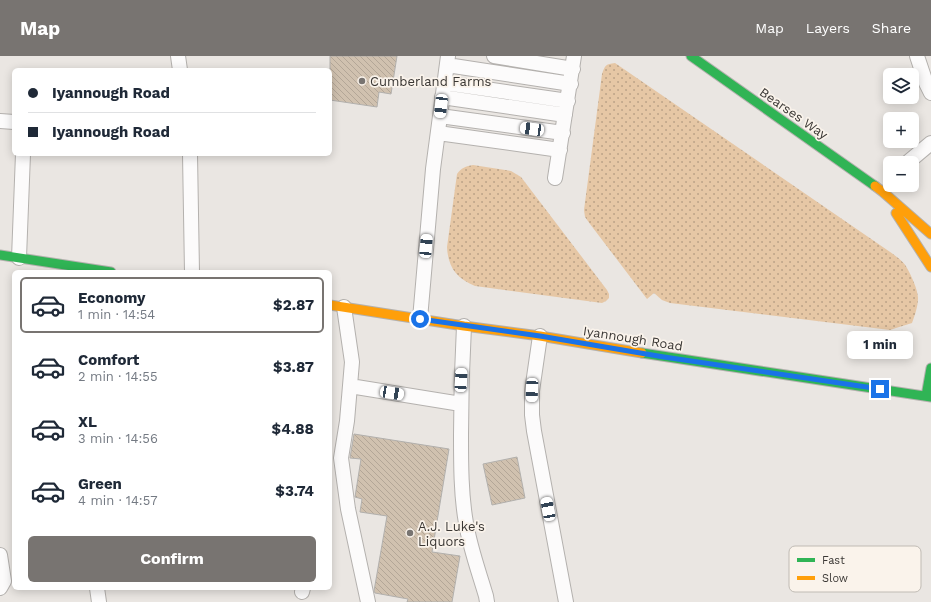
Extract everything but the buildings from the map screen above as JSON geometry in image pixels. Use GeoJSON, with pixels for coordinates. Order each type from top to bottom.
{"type":"FeatureCollection","features":[{"type":"Feature","properties":{"kind":"main road","name":"Bearses Way"},"geometry":{"type":"LineString","coordinates":[[696,57],[883,186]]}},
{"type":"Feature","properties":{"kind":"main road"},"geometry":{"type":"LineString","coordinates":[[888,192],[931,267]]}},
{"type":"Feature","properties":{"kind":"main road","name":"Bearses Way"},"geometry":{"type":"LineString","coordinates":[[890,192],[931,234]]}},
{"type":"Feature","properties":{"kind":"main road","name":"Bearses Way"},"geometry":{"type":"LineString","coordinates":[[892,192],[910,205]]}},
{"type":"Feature","properties":{"kind":"main road"},"geometry":{"type":"LineString","coordinates":[[0,255],[86,270]]}},
{"type":"Feature","properties":{"kind":"main road","name":"Iyannough Road"},"geometry":{"type":"LineString","coordinates":[[332,305],[464,326],[540,336],[664,357],[929,397]]}},
{"type":"Feature","properties":{"kind":"main road"},"geometry":{"type":"LineString","coordinates":[[929,397],[931,368]]}},
{"type":"Feature","properties":{"kind":"lane"},"geometry":{"type":"LineString","coordinates":[[178,56],[180,68]]}},
{"type":"Feature","properties":{"kind":"lane"},"geometry":{"type":"LineString","coordinates":[[494,56],[574,62],[555,178]]}},
{"type":"Feature","properties":{"kind":"lane"},"geometry":{"type":"LineString","coordinates":[[917,56],[931,93]]}},
{"type":"Feature","properties":{"kind":"lane"},"geometry":{"type":"LineString","coordinates":[[420,319],[433,169],[448,61],[570,84]]}},
{"type":"Feature","properties":{"kind":"lane"},"geometry":{"type":"LineString","coordinates":[[445,83],[568,101]]}},
{"type":"Feature","properties":{"kind":"lane"},"geometry":{"type":"LineString","coordinates":[[442,97],[565,115]]}},
{"type":"Feature","properties":{"kind":"lane"},"geometry":{"type":"LineString","coordinates":[[440,116],[563,133]]}},
{"type":"Feature","properties":{"kind":"lane"},"geometry":{"type":"LineString","coordinates":[[0,120],[12,122]]}},
{"type":"Feature","properties":{"kind":"lane"},"geometry":{"type":"LineString","coordinates":[[438,133],[560,150]]}},
{"type":"Feature","properties":{"kind":"lane"},"geometry":{"type":"LineString","coordinates":[[915,156],[931,143]]}},
{"type":"Feature","properties":{"kind":"lane"},"geometry":{"type":"LineString","coordinates":[[19,258],[23,156]]}},
{"type":"Feature","properties":{"kind":"lane"},"geometry":{"type":"LineString","coordinates":[[190,156],[192,270]]}},
{"type":"Feature","properties":{"kind":"lane"},"geometry":{"type":"LineString","coordinates":[[344,307],[352,362],[348,421],[340,458],[348,509],[368,602]]}},
{"type":"Feature","properties":{"kind":"lane"},"geometry":{"type":"LineString","coordinates":[[464,326],[461,404],[463,502],[472,550],[487,602]]}},
{"type":"Feature","properties":{"kind":"lane"},"geometry":{"type":"LineString","coordinates":[[540,336],[532,390],[532,415],[566,602]]}},
{"type":"Feature","properties":{"kind":"lane"},"geometry":{"type":"LineString","coordinates":[[350,386],[461,404]]}},
{"type":"Feature","properties":{"kind":"lane"},"geometry":{"type":"LineString","coordinates":[[0,555],[4,580],[0,588]]}},
{"type":"Feature","properties":{"kind":"lane"},"geometry":{"type":"LineString","coordinates":[[97,590],[99,602]]}},
{"type":"Feature","properties":{"kind":"shaded area"},"geometry":{"type":"Polygon","coordinates":[[[615,63],[901,260],[906,266],[916,287],[918,295],[917,307],[912,323],[890,330],[670,303],[662,300],[654,293],[647,299],[585,217],[584,210],[602,74],[606,66],[615,63]]]}},
{"type":"Feature","properties":{"kind":"shaded area"},"geometry":{"type":"Polygon","coordinates":[[[473,165],[511,171],[521,177],[607,290],[609,298],[606,301],[602,303],[475,286],[468,283],[454,271],[449,260],[447,247],[457,174],[460,170],[473,165]]]}},
{"type":"Feature","properties":{"kind":"traffic: fast"},"geometry":{"type":"LineString","coordinates":[[691,56],[875,186]]}},
{"type":"Feature","properties":{"kind":"traffic: fast"},"geometry":{"type":"LineString","coordinates":[[0,255],[98,270]]}},
{"type":"Feature","properties":{"kind":"traffic: fast"},"geometry":{"type":"LineString","coordinates":[[642,353],[931,397]]}},
{"type":"Feature","properties":{"kind":"traffic: fast"},"geometry":{"type":"LineString","coordinates":[[926,396],[931,368]]}},
{"type":"Feature","properties":{"kind":"traffic: slow"},"geometry":{"type":"LineString","coordinates":[[875,186],[931,234]]}},
{"type":"Feature","properties":{"kind":"traffic: slow"},"geometry":{"type":"LineString","coordinates":[[896,213],[931,267]]}},
{"type":"Feature","properties":{"kind":"traffic: slow"},"geometry":{"type":"LineString","coordinates":[[332,305],[540,336],[642,353]]}},
{"type":"Feature","properties":{"kind":"place","name":"Cumberland Farms"},"geometry":{"type":"Point","coordinates":[362,81]}},
{"type":"Feature","properties":{"kind":"place","name":"A.J. Luke's Liquors"},"geometry":{"type":"Point","coordinates":[410,533]}},
{"type":"Feature","properties":{"kind":"route"},"geometry":{"type":"LineString","coordinates":[[420,319],[540,336],[664,357],[880,389]]}}]}
